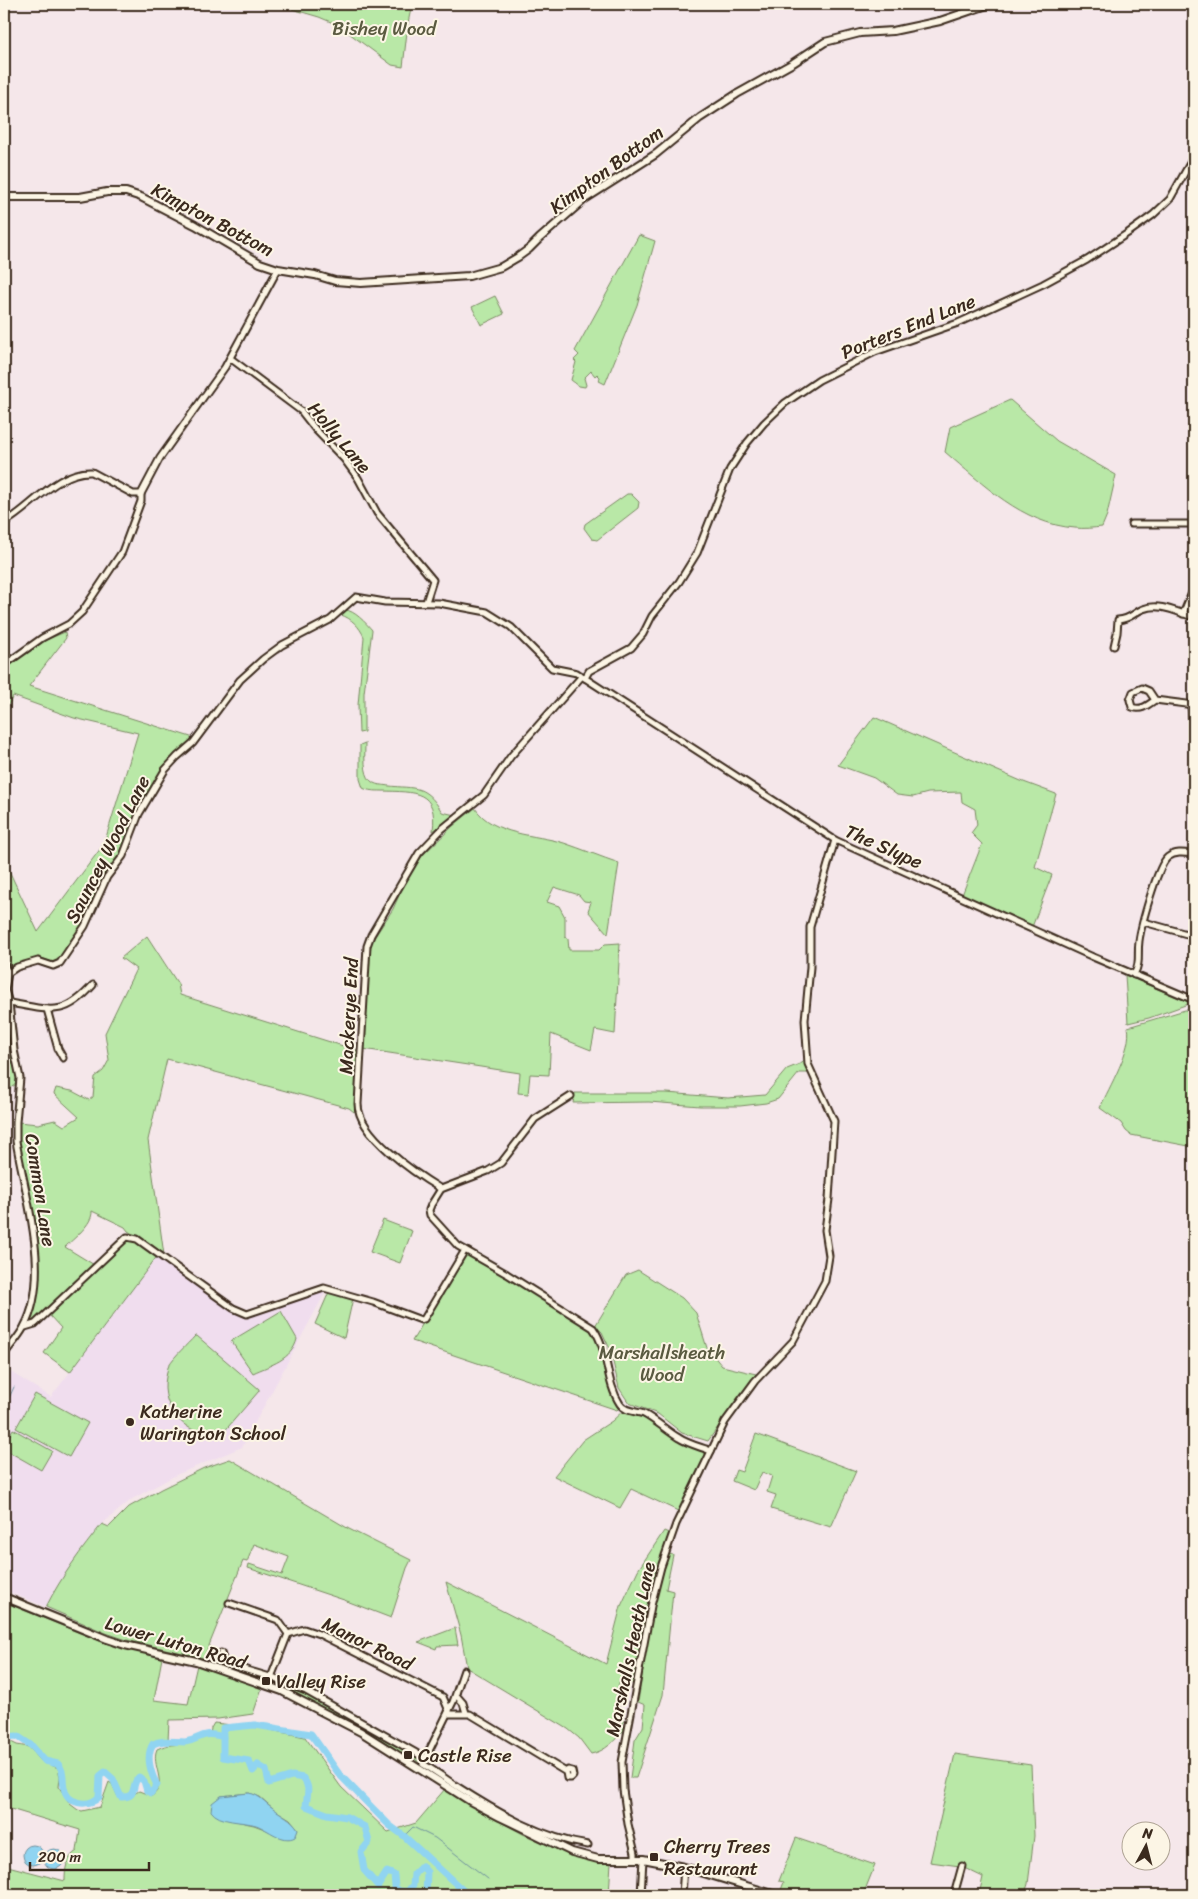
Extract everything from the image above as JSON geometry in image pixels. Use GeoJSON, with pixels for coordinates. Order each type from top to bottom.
{"type":"FeatureCollection","features":[{"type":"Feature","properties":{"kind":"main road","name":"Kimpton Bottom"},"geometry":{"type":"LineString","coordinates":[[4,197],[80,197],[107,192],[126,192],[141,197],[195,225],[260,263],[278,269],[349,283],[469,276],[492,270],[525,252],[585,199],[656,154],[700,118],[825,42],[860,34],[893,31],[940,21],[990,4]]}},
{"type":"Feature","properties":{"kind":"main road","name":"Lower Luton Road"},"geometry":{"type":"LineString","coordinates":[[4,1597],[125,1646],[196,1661],[268,1685],[299,1699],[422,1766],[470,1801],[500,1818],[572,1852],[598,1858],[643,1859],[684,1866],[776,1895]]}},
{"type":"Feature","properties":{"kind":"street","name":"Porters End Lane"},"geometry":{"type":"LineString","coordinates":[[584,677],[589,672],[631,648],[643,634],[652,616],[679,582],[697,553],[730,469],[737,457],[752,436],[785,402],[819,380],[875,352],[965,320],[1043,284],[1087,260],[1153,215],[1170,199],[1194,156]]}},
{"type":"Feature","properties":{"kind":"street"},"geometry":{"type":"LineString","coordinates":[[4,666],[42,638],[68,624],[90,601],[122,552],[141,501],[141,494],[160,458],[182,425],[206,395],[230,358],[278,269]]}},
{"type":"Feature","properties":{"kind":"street","name":"Holly Lane"},"geometry":{"type":"LineString","coordinates":[[230,358],[301,411],[312,427],[344,458],[358,478],[377,513],[433,580],[426,602]]}},
{"type":"Feature","properties":{"kind":"street"},"geometry":{"type":"LineString","coordinates":[[4,523],[15,517],[48,489],[71,476],[84,472],[92,472],[133,494],[141,494]]}},
{"type":"Feature","properties":{"kind":"street"},"geometry":{"type":"LineString","coordinates":[[1131,524],[1194,524]]}},
{"type":"Feature","properties":{"kind":"street"},"geometry":{"type":"LineString","coordinates":[[1183,614],[1194,588]]}},
{"type":"Feature","properties":{"kind":"street","name":"Sauncey Wood Lane"},"geometry":{"type":"LineString","coordinates":[[8,973],[17,967],[38,961],[53,966],[60,963],[85,926],[107,877],[123,856],[139,814],[165,770],[193,743],[240,680],[263,659],[282,645],[330,620],[356,597],[385,602],[426,602],[487,612],[511,627],[552,668],[575,672],[589,672]]}},
{"type":"Feature","properties":{"kind":"street"},"geometry":{"type":"LineString","coordinates":[[1114,646],[1118,620],[1129,618],[1151,606],[1162,607],[1194,617]]}},
{"type":"Feature","properties":{"kind":"street","name":"Sauncey Wood Lane"},"geometry":{"type":"LineString","coordinates":[[575,672],[584,677]]}},
{"type":"Feature","properties":{"kind":"street","name":"The Slype"},"geometry":{"type":"LineString","coordinates":[[584,677],[835,840],[1134,975],[1194,1000]]}},
{"type":"Feature","properties":{"kind":"street","name":"Mackerye End"},"geometry":{"type":"LineString","coordinates":[[441,1189],[391,1154],[359,1116],[358,1104],[367,946],[419,853],[442,829],[484,795],[506,763],[584,677]]}},
{"type":"Feature","properties":{"kind":"street"},"geometry":{"type":"LineString","coordinates":[[1155,700],[1148,691],[1142,688],[1135,690],[1130,700],[1132,706],[1140,709],[1155,700],[1192,705],[1194,742]]}},
{"type":"Feature","properties":{"kind":"street","name":"Marshalls Heath Lane"},"geometry":{"type":"LineString","coordinates":[[635,1859],[623,1790],[622,1762],[658,1577],[676,1524],[698,1482],[725,1422],[743,1396],[793,1341],[825,1281],[829,1256],[825,1230],[834,1121],[808,1064],[805,1020],[810,967],[810,927],[835,840]]}},
{"type":"Feature","properties":{"kind":"street"},"geometry":{"type":"LineString","coordinates":[[1134,975],[1139,963],[1139,940],[1160,866],[1168,856],[1174,853],[1194,854]]}},
{"type":"Feature","properties":{"kind":"street"},"geometry":{"type":"LineString","coordinates":[[1144,922],[1194,936]]}},
{"type":"Feature","properties":{"kind":"street","name":"Common Lane"},"geometry":{"type":"LineString","coordinates":[[4,964],[8,973],[5,990],[9,1003],[14,1050],[20,1078],[16,1141],[37,1261],[34,1298],[24,1327],[4,1356]]}},
{"type":"Feature","properties":{"kind":"street"},"geometry":{"type":"LineString","coordinates":[[9,1003],[47,1009],[60,1009],[73,1004],[92,985]]}},
{"type":"Feature","properties":{"kind":"street"},"geometry":{"type":"LineString","coordinates":[[47,1009],[58,1048],[63,1058]]}},
{"type":"Feature","properties":{"kind":"street"},"geometry":{"type":"LineString","coordinates":[[571,1096],[535,1119],[501,1163],[488,1171],[441,1189],[431,1205],[430,1215],[452,1240],[465,1250],[593,1328],[601,1341],[615,1392],[624,1408],[646,1415],[680,1439],[711,1451]]}},
{"type":"Feature","properties":{"kind":"street"},"geometry":{"type":"LineString","coordinates":[[24,1327],[36,1324],[127,1237],[137,1239],[233,1308],[247,1314],[324,1288],[373,1302],[421,1320],[424,1319],[465,1250]]}},
{"type":"Feature","properties":{"kind":"street"},"geometry":{"type":"LineString","coordinates":[[229,1603],[278,1620],[288,1634],[268,1685]]}},
{"type":"Feature","properties":{"kind":"street","name":"Manor Road"},"geometry":{"type":"LineString","coordinates":[[288,1634],[304,1629],[319,1634],[443,1696]]}},
{"type":"Feature","properties":{"kind":"street","name":"Lower Luton Road"},"geometry":{"type":"LineString","coordinates":[[221,1653],[224,1662],[306,1691],[426,1758]]}},
{"type":"Feature","properties":{"kind":"street"},"geometry":{"type":"LineString","coordinates":[[422,1766],[449,1712],[464,1670]]}},
{"type":"Feature","properties":{"kind":"street"},"geometry":{"type":"LineString","coordinates":[[449,1712],[443,1696],[456,1695]]}},
{"type":"Feature","properties":{"kind":"street"},"geometry":{"type":"LineString","coordinates":[[456,1695],[463,1703],[466,1712]]}},
{"type":"Feature","properties":{"kind":"street"},"geometry":{"type":"LineString","coordinates":[[449,1712],[466,1712],[566,1772]]}},
{"type":"Feature","properties":{"kind":"street","name":"Lower Luton Road"},"geometry":{"type":"LineString","coordinates":[[422,1766],[504,1814],[534,1829],[575,1843],[588,1845]]}},
{"type":"Feature","properties":{"kind":"street"},"geometry":{"type":"LineString","coordinates":[[572,1852],[575,1843]]}},
{"type":"Feature","properties":{"kind":"street"},"geometry":{"type":"LineString","coordinates":[[641,1895],[643,1859]]}},
{"type":"Feature","properties":{"kind":"street"},"geometry":{"type":"LineString","coordinates":[[682,1895],[684,1866]]}},
{"type":"Feature","properties":{"kind":"street"},"geometry":{"type":"LineString","coordinates":[[954,1895],[962,1866]]}},
{"type":"Feature","properties":{"kind":"shaded area","name":"Katherine Warington School"},"geometry":{"type":"Polygon","coordinates":[[[158,1255],[244,1315],[253,1315],[315,1292],[326,1291],[242,1447],[176,1475],[132,1499],[102,1524],[83,1548],[46,1607],[4,1590],[4,1368],[51,1397],[158,1255]]]}},
{"type":"Feature","properties":{"kind":"green space","name":"Bishey Wood"},"geometry":{"type":"Polygon","coordinates":[[[294,4],[412,4],[403,67],[392,65],[338,25],[292,9],[294,4]]]}},
{"type":"Feature","properties":{"kind":"green space"},"geometry":{"type":"Polygon","coordinates":[[[639,235],[655,241],[637,305],[605,384],[599,381],[600,377],[597,374],[595,376],[591,371],[584,378],[585,387],[579,386],[571,380],[576,362],[574,360],[579,355],[575,351],[639,235]]]}},
{"type":"Feature","properties":{"kind":"green space"},"geometry":{"type":"Polygon","coordinates":[[[495,296],[504,314],[481,325],[472,307],[495,296]]]}},
{"type":"Feature","properties":{"kind":"green space"},"geometry":{"type":"Polygon","coordinates":[[[1010,400],[1057,441],[1116,475],[1107,515],[1102,527],[1075,528],[1056,525],[1021,511],[989,489],[945,452],[950,427],[1010,400]]]}},
{"type":"Feature","properties":{"kind":"green space"},"geometry":{"type":"Polygon","coordinates":[[[627,494],[631,494],[639,502],[638,508],[597,540],[592,539],[584,528],[585,524],[627,494]]]}},
{"type":"Feature","properties":{"kind":"green space"},"geometry":{"type":"Polygon","coordinates":[[[345,610],[356,614],[372,630],[364,693],[364,732],[359,733],[358,705],[364,637],[355,623],[341,615],[345,610]]]}},
{"type":"Feature","properties":{"kind":"green space"},"geometry":{"type":"Polygon","coordinates":[[[65,632],[66,638],[29,686],[194,738],[175,754],[162,770],[136,812],[119,855],[99,884],[82,927],[59,961],[56,963],[38,957],[14,968],[8,962],[4,949],[4,860],[38,932],[104,844],[138,733],[74,718],[13,696],[4,714],[4,669],[46,640],[65,632]]]}},
{"type":"Feature","properties":{"kind":"green space"},"geometry":{"type":"Polygon","coordinates":[[[874,717],[1021,781],[1056,794],[1035,867],[1052,875],[1032,927],[962,895],[982,844],[971,833],[977,825],[975,809],[962,802],[961,792],[928,793],[913,797],[897,795],[874,778],[838,765],[874,717]]]}},
{"type":"Feature","properties":{"kind":"green space"},"geometry":{"type":"Polygon","coordinates":[[[365,743],[366,769],[368,778],[372,782],[379,785],[423,791],[429,795],[442,812],[455,815],[433,831],[434,818],[432,808],[422,796],[414,793],[372,791],[363,788],[360,779],[360,745],[365,743]]]}},
{"type":"Feature","properties":{"kind":"green space"},"geometry":{"type":"Polygon","coordinates":[[[475,808],[483,817],[504,829],[564,843],[619,863],[608,934],[588,911],[591,902],[584,901],[579,895],[554,887],[547,902],[559,906],[565,917],[565,937],[568,939],[569,950],[599,950],[605,944],[620,943],[615,1034],[595,1030],[591,1050],[551,1034],[549,1075],[530,1074],[528,1094],[518,1093],[520,1073],[363,1049],[370,944],[393,909],[409,873],[424,854],[475,808]]]}},
{"type":"Feature","properties":{"kind":"green space"},"geometry":{"type":"Polygon","coordinates":[[[147,936],[178,984],[180,995],[359,1051],[356,1109],[354,1112],[349,1108],[167,1059],[148,1140],[164,1255],[125,1227],[92,1211],[86,1226],[65,1247],[96,1266],[34,1323],[28,1324],[37,1292],[39,1265],[20,1155],[18,1122],[38,1124],[55,1120],[64,1126],[79,1117],[54,1094],[56,1088],[72,1091],[89,1100],[93,1097],[95,1077],[103,1071],[109,1060],[105,1033],[136,969],[121,958],[147,936]]]}},
{"type":"Feature","properties":{"kind":"green space"},"geometry":{"type":"Polygon","coordinates":[[[1125,975],[1191,1003],[1149,1018],[1128,1023],[1125,975]]]}},
{"type":"Feature","properties":{"kind":"green space"},"geometry":{"type":"Polygon","coordinates":[[[5,990],[20,1081],[4,1093],[4,992],[5,990]]]}},
{"type":"Feature","properties":{"kind":"green space"},"geometry":{"type":"Polygon","coordinates":[[[1185,1010],[1194,1010],[1194,1147],[1131,1135],[1121,1123],[1100,1108],[1124,1056],[1129,1036],[1128,1027],[1185,1010]]]}},
{"type":"Feature","properties":{"kind":"green space"},"geometry":{"type":"Polygon","coordinates":[[[805,1059],[808,1073],[799,1073],[778,1099],[766,1103],[740,1106],[700,1106],[649,1102],[573,1103],[575,1093],[667,1093],[728,1098],[765,1095],[787,1069],[802,1063],[805,1059]]]}},
{"type":"Feature","properties":{"kind":"green space"},"geometry":{"type":"Polygon","coordinates":[[[383,1220],[412,1231],[400,1263],[370,1252],[383,1220]]]}},
{"type":"Feature","properties":{"kind":"green space"},"geometry":{"type":"Polygon","coordinates":[[[126,1239],[133,1239],[158,1255],[70,1372],[44,1353],[61,1328],[49,1315],[126,1239]]]}},
{"type":"Feature","properties":{"kind":"green space"},"geometry":{"type":"Polygon","coordinates":[[[469,1254],[586,1325],[598,1340],[620,1407],[617,1410],[412,1341],[465,1256],[469,1254]]]}},
{"type":"Feature","properties":{"kind":"green space","name":"Marshallsheath Wood"},"geometry":{"type":"Polygon","coordinates":[[[638,1270],[682,1298],[696,1313],[707,1348],[722,1366],[756,1374],[708,1441],[682,1433],[658,1414],[629,1403],[619,1388],[610,1349],[602,1332],[595,1326],[626,1275],[638,1270]]]}},
{"type":"Feature","properties":{"kind":"green space"},"geometry":{"type":"Polygon","coordinates":[[[329,1292],[353,1298],[344,1338],[315,1324],[329,1292]]]}},
{"type":"Feature","properties":{"kind":"green space"},"geometry":{"type":"Polygon","coordinates":[[[281,1311],[297,1339],[294,1346],[280,1361],[253,1373],[231,1341],[281,1311]]]}},
{"type":"Feature","properties":{"kind":"green space"},"geometry":{"type":"Polygon","coordinates":[[[195,1336],[259,1389],[222,1434],[210,1435],[188,1427],[172,1411],[167,1400],[165,1389],[168,1366],[195,1336]]]}},
{"type":"Feature","properties":{"kind":"green space"},"geometry":{"type":"Polygon","coordinates":[[[35,1394],[88,1423],[69,1457],[16,1428],[35,1394]]]}},
{"type":"Feature","properties":{"kind":"green space"},"geometry":{"type":"Polygon","coordinates":[[[624,1410],[646,1417],[677,1439],[708,1450],[698,1476],[678,1511],[631,1489],[620,1508],[554,1476],[583,1440],[612,1421],[624,1410]]]}},
{"type":"Feature","properties":{"kind":"green space"},"geometry":{"type":"Polygon","coordinates":[[[13,1429],[52,1451],[41,1470],[4,1449],[4,1445],[13,1429]]]}},
{"type":"Feature","properties":{"kind":"green space"},"geometry":{"type":"Polygon","coordinates":[[[756,1434],[856,1471],[831,1527],[771,1509],[776,1495],[767,1492],[772,1476],[762,1472],[754,1490],[732,1481],[736,1470],[742,1472],[756,1434]]]}},
{"type":"Feature","properties":{"kind":"green space"},"geometry":{"type":"Polygon","coordinates":[[[230,1459],[349,1529],[411,1560],[391,1618],[248,1568],[249,1564],[282,1575],[289,1557],[254,1544],[247,1562],[243,1561],[204,1658],[127,1640],[46,1607],[72,1564],[102,1524],[109,1527],[129,1507],[161,1489],[204,1468],[230,1459]]]}},
{"type":"Feature","properties":{"kind":"green space"},"geometry":{"type":"Polygon","coordinates":[[[664,1531],[671,1534],[656,1574],[634,1684],[620,1680],[616,1698],[624,1730],[605,1748],[591,1754],[579,1738],[568,1729],[467,1668],[461,1635],[446,1582],[606,1664],[621,1606],[638,1570],[664,1531]]]}},
{"type":"Feature","properties":{"kind":"green space"},"geometry":{"type":"Polygon","coordinates":[[[669,1554],[673,1555],[666,1589],[673,1591],[663,1695],[636,1778],[630,1778],[635,1740],[643,1727],[645,1705],[638,1702],[647,1646],[658,1590],[669,1554]]]}},
{"type":"Feature","properties":{"kind":"green space"},"geometry":{"type":"Polygon","coordinates":[[[4,1602],[105,1643],[162,1658],[154,1700],[188,1704],[197,1665],[262,1688],[253,1714],[218,1719],[169,1720],[168,1741],[157,1742],[150,1748],[150,1767],[157,1785],[151,1793],[147,1791],[144,1781],[139,1777],[136,1780],[132,1793],[127,1797],[121,1797],[113,1779],[105,1772],[100,1776],[99,1797],[88,1803],[78,1803],[64,1789],[63,1773],[58,1764],[45,1761],[32,1746],[17,1736],[4,1737],[4,1602]]]}},
{"type":"Feature","properties":{"kind":"green space"},"geometry":{"type":"Polygon","coordinates":[[[455,1628],[458,1645],[437,1646],[436,1649],[418,1642],[455,1628]]]}},
{"type":"Feature","properties":{"kind":"green space"},"geometry":{"type":"Polygon","coordinates":[[[273,1680],[305,1692],[420,1757],[421,1762],[408,1753],[397,1752],[301,1697],[273,1685],[273,1680]]]}},
{"type":"Feature","properties":{"kind":"green space"},"geometry":{"type":"Polygon","coordinates":[[[214,1723],[260,1728],[305,1737],[341,1787],[388,1832],[416,1823],[445,1789],[523,1834],[572,1856],[586,1860],[611,1862],[609,1895],[4,1895],[4,1865],[65,1881],[68,1860],[77,1851],[80,1830],[4,1807],[4,1745],[7,1740],[17,1745],[29,1747],[41,1761],[58,1768],[60,1777],[59,1787],[70,1804],[82,1811],[100,1807],[109,1782],[112,1784],[118,1797],[125,1799],[139,1791],[152,1796],[159,1786],[155,1755],[157,1749],[210,1736],[214,1723]],[[249,1793],[221,1796],[226,1819],[254,1825],[275,1833],[298,1829],[290,1819],[275,1810],[260,1797],[249,1793]]]}},
{"type":"Feature","properties":{"kind":"green space"},"geometry":{"type":"Polygon","coordinates":[[[955,1754],[1031,1765],[1034,1836],[1028,1884],[1026,1890],[1021,1894],[1026,1895],[979,1895],[983,1877],[960,1866],[930,1862],[955,1754]]]}},
{"type":"Feature","properties":{"kind":"green space"},"geometry":{"type":"Polygon","coordinates":[[[796,1838],[875,1865],[863,1895],[799,1895],[781,1890],[784,1882],[779,1881],[796,1838]]]}},
{"type":"Feature","properties":{"kind":"water"},"geometry":{"type":"Polygon","coordinates":[[[249,1793],[259,1797],[293,1822],[298,1829],[295,1837],[286,1839],[256,1825],[220,1818],[211,1811],[212,1803],[221,1796],[249,1793]]]}},
{"type":"Feature","properties":{"kind":"water"},"geometry":{"type":"Polygon","coordinates":[[[33,1845],[40,1848],[43,1855],[40,1862],[33,1865],[26,1862],[23,1855],[26,1848],[33,1845]]]}},
{"type":"Feature","properties":{"kind":"water"},"geometry":{"type":"Polygon","coordinates":[[[54,1849],[61,1852],[64,1859],[61,1866],[54,1869],[47,1866],[44,1859],[47,1852],[54,1849]]]}},
{"type":"Feature","properties":{"kind":"waterway"},"geometry":{"type":"LineString","coordinates":[[4,1409],[14,1387]]}},
{"type":"Feature","properties":{"kind":"waterway"},"geometry":{"type":"LineString","coordinates":[[223,1737],[223,1728],[255,1725],[311,1734],[339,1774],[389,1825],[404,1836],[468,1895]]}},
{"type":"Feature","properties":{"kind":"waterway"},"geometry":{"type":"LineString","coordinates":[[4,1737],[17,1736],[32,1746],[45,1761],[58,1764],[62,1772],[66,1793],[73,1801],[78,1803],[89,1802],[99,1797],[100,1776],[105,1772],[113,1779],[121,1797],[127,1797],[132,1793],[136,1780],[139,1777],[144,1781],[147,1791],[151,1793],[157,1785],[151,1770],[149,1754],[153,1744],[157,1742],[185,1742],[205,1735],[223,1737],[223,1757],[249,1761],[253,1771],[258,1765],[266,1770],[269,1783],[292,1776],[303,1778],[308,1788],[306,1806],[327,1814],[347,1817],[365,1827],[369,1842],[361,1852],[364,1870],[378,1886],[387,1872],[394,1875],[395,1887],[399,1891],[407,1892],[413,1885],[414,1874],[422,1866],[427,1872],[426,1895]]}},
{"type":"Feature","properties":{"kind":"waterway"},"geometry":{"type":"LineString","coordinates":[[404,1836],[413,1827],[435,1838],[488,1879]]}},
{"type":"Feature","properties":{"kind":"place","name":"Katherine Warington School"},"geometry":{"type":"Point","coordinates":[130,1422]}},
{"type":"Feature","properties":{"kind":"place","name":"Valley Rise"},"geometry":{"type":"Point","coordinates":[266,1681]}},
{"type":"Feature","properties":{"kind":"place","name":"Castle Rise"},"geometry":{"type":"Point","coordinates":[408,1755]}},
{"type":"Feature","properties":{"kind":"place","name":"Cherry Trees Restaurant"},"geometry":{"type":"Point","coordinates":[654,1857]}}]}
